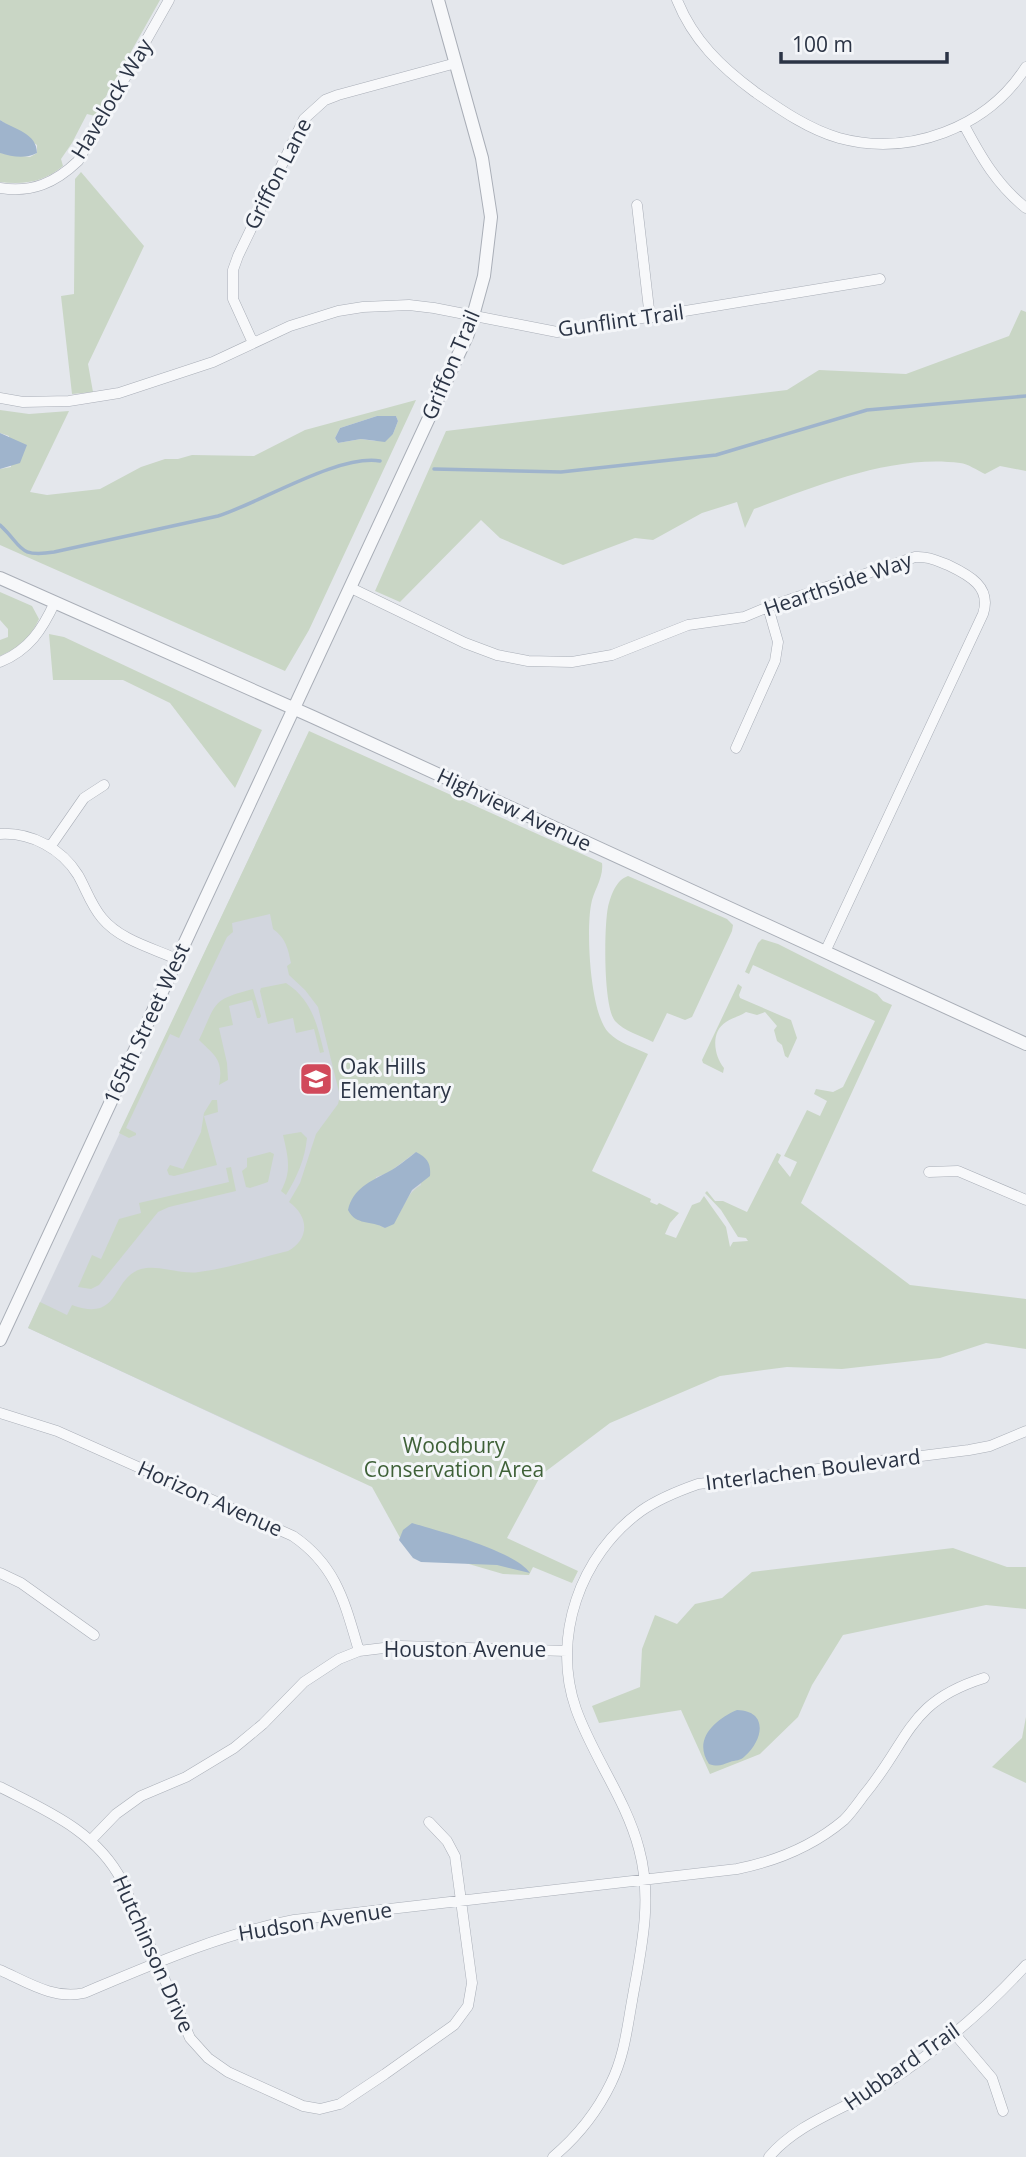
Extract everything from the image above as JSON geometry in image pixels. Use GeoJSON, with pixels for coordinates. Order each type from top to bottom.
{"type":"FeatureCollection","features":[{"type":"Feature","properties":{"kind":"street","name":"Havelock Way"},"geometry":{"type":"LineString","coordinates":[[0,188],[15,190],[43,186],[56,180],[78,161],[169,0]]}},
{"type":"Feature","properties":{"kind":"street","name":"Griffon Trail"},"geometry":{"type":"LineString","coordinates":[[294,708],[461,352],[475,316],[484,276],[491,217],[482,158],[438,0]]}},
{"type":"Feature","properties":{"kind":"street"},"geometry":{"type":"LineString","coordinates":[[677,0],[694,34],[721,66],[774,105],[811,127],[841,138],[888,144],[920,140],[964,125],[1000,97],[1026,67]]}},
{"type":"Feature","properties":{"kind":"street","name":"Griffon Lane"},"geometry":{"type":"LineString","coordinates":[[253,343],[233,299],[233,270],[304,119],[313,109],[338,95],[456,63]]}},
{"type":"Feature","properties":{"kind":"street"},"geometry":{"type":"LineString","coordinates":[[964,125],[986,165],[1007,191],[1026,208]]}},
{"type":"Feature","properties":{"kind":"street"},"geometry":{"type":"LineString","coordinates":[[638,205],[650,318]]}},
{"type":"Feature","properties":{"kind":"street","name":"Gunflint Trail"},"geometry":{"type":"LineString","coordinates":[[0,398],[36,403],[94,399],[119,393],[213,362],[314,317],[363,307],[408,306],[557,332],[880,279]]}},
{"type":"Feature","properties":{"kind":"street","name":"Hearthside Way"},"geometry":{"type":"LineString","coordinates":[[351,588],[465,643],[506,657],[551,663],[601,657],[688,625],[744,618],[768,607],[907,559],[923,556],[968,575],[977,582],[985,597],[983,614],[825,952]]}},
{"type":"Feature","properties":{"kind":"street","name":"Highview Avenue"},"geometry":{"type":"LineString","coordinates":[[0,578],[294,708],[1026,1044]]}},
{"type":"Feature","properties":{"kind":"street"},"geometry":{"type":"LineString","coordinates":[[0,662],[23,650],[33,641],[55,602]]}},
{"type":"Feature","properties":{"kind":"street"},"geometry":{"type":"LineString","coordinates":[[736,748],[775,661],[778,642],[768,607]]}},
{"type":"Feature","properties":{"kind":"street","name":"165th Street West"},"geometry":{"type":"LineString","coordinates":[[0,1340],[294,708]]}},
{"type":"Feature","properties":{"kind":"street"},"geometry":{"type":"LineString","coordinates":[[50,847],[84,798],[104,785]]}},
{"type":"Feature","properties":{"kind":"street"},"geometry":{"type":"LineString","coordinates":[[0,834],[20,835],[50,847],[77,875],[102,919],[131,940],[177,960]]}},
{"type":"Feature","properties":{"kind":"street"},"geometry":{"type":"LineString","coordinates":[[929,1172],[958,1171],[1026,1200]]}},
{"type":"Feature","properties":{"kind":"street","name":"Horizon Avenue"},"geometry":{"type":"LineString","coordinates":[[0,1413],[57,1430],[293,1536],[312,1551],[334,1579],[359,1651]]}},
{"type":"Feature","properties":{"kind":"street","name":"Interlachen Boulevard"},"geometry":{"type":"LineString","coordinates":[[553,2157],[572,2140],[594,2113],[617,2071],[644,1934],[645,1880],[639,1850],[631,1823],[585,1730],[569,1679],[567,1651],[577,1598],[594,1561],[622,1528],[640,1512],[658,1500],[698,1485],[990,1446],[1026,1431]]}},
{"type":"Feature","properties":{"kind":"street"},"geometry":{"type":"LineString","coordinates":[[0,1573],[21,1583],[94,1635]]}},
{"type":"Feature","properties":{"kind":"street","name":"Houston Avenue"},"geometry":{"type":"LineString","coordinates":[[91,1840],[116,1814],[132,1803],[202,1769],[234,1748],[263,1724],[304,1682],[321,1670],[359,1651],[400,1646],[567,1651]]}},
{"type":"Feature","properties":{"kind":"street","name":"Hudson Avenue"},"geometry":{"type":"LineString","coordinates":[[0,1970],[58,1995],[72,1996],[229,1935],[261,1926],[737,1869],[770,1862],[804,1848],[845,1819],[872,1787],[921,1713],[941,1696],[961,1685],[984,1678]]}},
{"type":"Feature","properties":{"kind":"street","name":"Hutchinson Drive"},"geometry":{"type":"LineString","coordinates":[[0,1787],[62,1818],[91,1840],[117,1872],[190,2038],[208,2058],[228,2072],[303,2106],[320,2109],[340,2104],[454,2025],[468,2006],[472,1983],[455,1856],[447,1841],[429,1822]]}},
{"type":"Feature","properties":{"kind":"street","name":"Hubbard Trail"},"geometry":{"type":"LineString","coordinates":[[769,2157],[791,2136],[883,2085],[954,2033],[1026,1965]]}},
{"type":"Feature","properties":{"kind":"street"},"geometry":{"type":"LineString","coordinates":[[954,2033],[992,2078],[1003,2111]]}},
{"type":"Feature","properties":{"kind":"shaded area","name":"Oak Hills Elementary"},"geometry":{"type":"Polygon","coordinates":[[[301,748],[583,875],[310,1459],[28,1328],[301,748]]]}},
{"type":"Feature","properties":{"kind":"green space"},"geometry":{"type":"Polygon","coordinates":[[[0,0],[160,0],[95,116],[87,114],[61,159],[63,166],[41,179],[17,183],[0,182],[0,153],[30,157],[37,153],[37,145],[0,120],[0,0]]]}},
{"type":"Feature","properties":{"kind":"green space"},"geometry":{"type":"Polygon","coordinates":[[[81,172],[144,246],[88,364],[93,392],[72,394],[61,296],[74,294],[75,179],[81,172]]]}},
{"type":"Feature","properties":{"kind":"green space"},"geometry":{"type":"Polygon","coordinates":[[[1021,310],[1026,312],[1026,471],[1000,466],[985,474],[963,464],[934,461],[882,468],[829,482],[754,509],[745,528],[737,502],[702,513],[653,540],[635,538],[563,565],[500,538],[481,520],[400,602],[375,591],[446,431],[787,390],[819,370],[906,374],[1009,336],[1021,310]]]}},
{"type":"Feature","properties":{"kind":"green space"},"geometry":{"type":"Polygon","coordinates":[[[416,400],[309,630],[285,671],[0,545],[0,469],[11,467],[9,436],[0,433],[0,410],[29,414],[69,411],[30,492],[47,495],[100,489],[141,467],[165,459],[192,455],[254,456],[305,430],[416,400]],[[377,416],[340,428],[335,438],[338,443],[361,439],[375,441],[393,434],[398,421],[396,416],[377,416]]]}},
{"type":"Feature","properties":{"kind":"green space"},"geometry":{"type":"Polygon","coordinates":[[[0,592],[32,606],[39,619],[23,641],[0,656],[0,640],[8,637],[8,629],[0,620],[0,592]]]}},
{"type":"Feature","properties":{"kind":"green space"},"geometry":{"type":"Polygon","coordinates":[[[49,634],[64,637],[262,730],[235,788],[170,703],[123,680],[53,680],[49,634]]]}},
{"type":"Feature","properties":{"kind":"green space","name":"Woodbury Conservation Area"},"geometry":{"type":"Polygon","coordinates":[[[309,731],[602,863],[591,905],[589,933],[597,1009],[613,1037],[648,1054],[592,1171],[651,1199],[650,1202],[657,1205],[659,1203],[679,1213],[665,1234],[676,1238],[692,1205],[700,1202],[704,1196],[726,1227],[730,1247],[733,1242],[748,1241],[738,1237],[721,1210],[705,1193],[707,1191],[715,1201],[723,1201],[747,1212],[777,1153],[781,1155],[778,1162],[790,1177],[797,1162],[784,1156],[807,1110],[820,1116],[827,1101],[814,1094],[816,1089],[833,1092],[843,1087],[875,1021],[753,965],[749,974],[745,972],[758,943],[762,939],[778,944],[877,994],[892,1005],[801,1203],[910,1285],[1026,1299],[1026,1349],[986,1343],[940,1358],[842,1369],[787,1367],[720,1376],[610,1423],[541,1475],[507,1538],[578,1571],[572,1583],[533,1567],[529,1575],[503,1574],[404,1545],[372,1487],[28,1328],[40,1302],[67,1315],[72,1305],[88,1309],[99,1308],[114,1297],[131,1274],[141,1269],[192,1273],[210,1270],[288,1251],[300,1240],[303,1220],[289,1202],[300,1183],[316,1134],[338,1104],[340,1096],[318,1007],[289,975],[287,966],[291,963],[287,948],[284,940],[273,929],[270,914],[232,923],[233,932],[227,937],[179,1038],[170,1034],[126,1128],[136,1135],[129,1138],[119,1133],[309,731]],[[416,1152],[388,1173],[376,1177],[373,1222],[385,1228],[391,1224],[410,1195],[421,1185],[416,1152]]]}},
{"type":"Feature","properties":{"kind":"green space"},"geometry":{"type":"Polygon","coordinates":[[[628,876],[727,919],[733,925],[692,1017],[685,1020],[667,1013],[653,1042],[619,1025],[611,1013],[608,1000],[605,947],[608,907],[617,884],[628,876]]]}},
{"type":"Feature","properties":{"kind":"green space"},"geometry":{"type":"Polygon","coordinates":[[[286,983],[308,1005],[324,1052],[320,1053],[314,1029],[296,1033],[293,1018],[268,1024],[261,988],[286,983]]]}},
{"type":"Feature","properties":{"kind":"green space"},"geometry":{"type":"Polygon","coordinates":[[[738,984],[742,987],[740,998],[791,1020],[797,1038],[788,1058],[777,1041],[774,1030],[777,1026],[765,1012],[757,1015],[746,1012],[731,1019],[721,1026],[715,1044],[724,1068],[723,1073],[702,1060],[738,984]]]}},
{"type":"Feature","properties":{"kind":"green space"},"geometry":{"type":"Polygon","coordinates":[[[253,989],[260,1018],[257,1018],[252,1000],[229,1006],[233,1025],[219,1028],[228,1080],[219,1085],[219,1063],[199,1040],[217,1004],[229,996],[253,989]]]}},
{"type":"Feature","properties":{"kind":"green space"},"geometry":{"type":"Polygon","coordinates":[[[212,1100],[217,1100],[218,1112],[204,1116],[217,1165],[169,1175],[167,1170],[170,1165],[183,1169],[201,1132],[204,1113],[212,1100]]]}},
{"type":"Feature","properties":{"kind":"green space"},"geometry":{"type":"Polygon","coordinates":[[[301,1132],[307,1138],[304,1153],[297,1175],[286,1195],[281,1191],[288,1170],[283,1135],[301,1132]]]}},
{"type":"Feature","properties":{"kind":"green space"},"geometry":{"type":"Polygon","coordinates":[[[270,1152],[274,1154],[268,1182],[246,1187],[242,1171],[247,1167],[247,1158],[270,1152]]]}},
{"type":"Feature","properties":{"kind":"green space"},"geometry":{"type":"Polygon","coordinates":[[[231,1167],[236,1191],[158,1212],[99,1285],[91,1289],[78,1287],[92,1255],[101,1259],[119,1219],[141,1213],[139,1203],[229,1182],[226,1168],[231,1167]]]}},
{"type":"Feature","properties":{"kind":"green space"},"geometry":{"type":"Polygon","coordinates":[[[953,1548],[1007,1567],[1026,1567],[1026,1609],[986,1605],[843,1635],[812,1685],[798,1717],[760,1754],[710,1774],[681,1710],[599,1723],[592,1706],[640,1687],[642,1649],[655,1615],[677,1624],[695,1604],[722,1598],[752,1572],[953,1548]]]}},
{"type":"Feature","properties":{"kind":"green space"},"geometry":{"type":"Polygon","coordinates":[[[1026,1717],[1026,1783],[992,1767],[1022,1738],[1026,1717]]]}},
{"type":"Feature","properties":{"kind":"water"},"geometry":{"type":"Polygon","coordinates":[[[0,120],[29,136],[37,153],[19,157],[0,153],[0,120]]]}},
{"type":"Feature","properties":{"kind":"water"},"geometry":{"type":"Polygon","coordinates":[[[377,416],[396,416],[398,421],[393,434],[385,442],[361,439],[338,443],[335,438],[340,428],[377,416]]]}},
{"type":"Feature","properties":{"kind":"water"},"geometry":{"type":"Polygon","coordinates":[[[0,433],[27,445],[20,463],[0,469],[0,433]]]}},
{"type":"Feature","properties":{"kind":"water"},"geometry":{"type":"Polygon","coordinates":[[[416,1152],[428,1162],[430,1176],[412,1190],[394,1224],[385,1228],[360,1221],[351,1215],[348,1210],[350,1202],[358,1191],[416,1152]]]}},
{"type":"Feature","properties":{"kind":"water"},"geometry":{"type":"Polygon","coordinates":[[[412,1523],[493,1550],[522,1565],[530,1573],[497,1565],[421,1562],[413,1558],[399,1540],[403,1530],[412,1523]]]}},
{"type":"Feature","properties":{"kind":"water"},"geometry":{"type":"Polygon","coordinates":[[[737,1710],[754,1715],[758,1721],[760,1727],[756,1742],[742,1759],[720,1765],[709,1764],[704,1755],[705,1738],[714,1724],[737,1710]]]}},
{"type":"Feature","properties":{"kind":"waterway"},"geometry":{"type":"LineString","coordinates":[[434,469],[561,472],[716,455],[867,410],[1026,396]]}},
{"type":"Feature","properties":{"kind":"waterway"},"geometry":{"type":"LineString","coordinates":[[0,525],[27,552],[54,552],[218,516],[321,472],[363,461],[380,461]]}},
{"type":"Feature","properties":{"kind":"place","name":"Oak Hills Elementary"},"geometry":{"type":"Point","coordinates":[316,1079]}}]}
